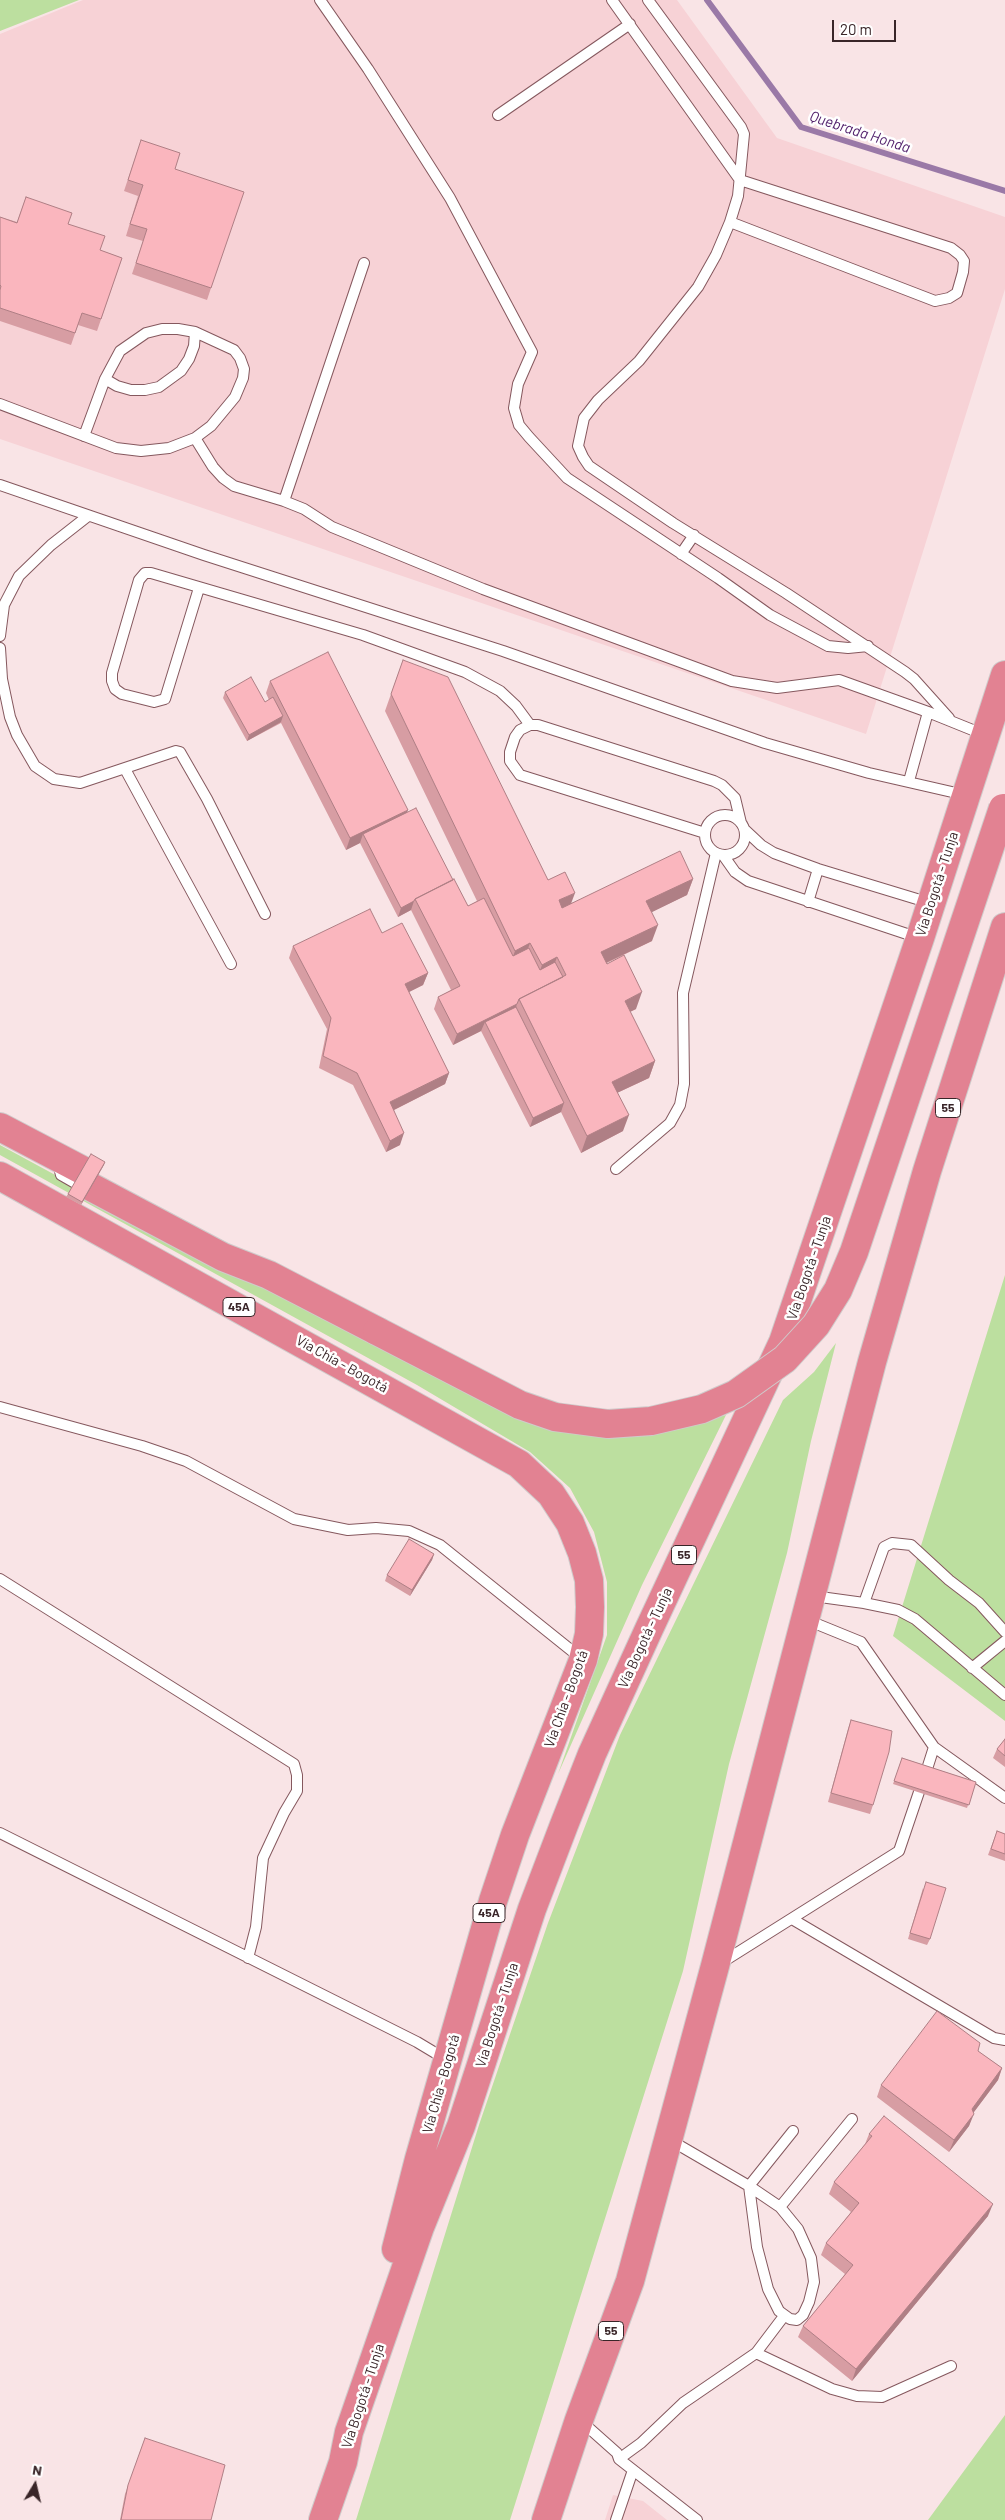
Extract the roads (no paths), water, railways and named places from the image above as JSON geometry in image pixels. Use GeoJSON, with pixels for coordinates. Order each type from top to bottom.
{"type":"FeatureCollection","features":[{"type":"Feature","properties":{"kind":"highway","name":"Vía Bogotá - Tunja"},"geometry":{"type":"LineString","coordinates":[[323,2520],[343,2462],[349,2432],[420,2227],[461,2126],[532,1909],[564,1824],[633,1664],[783,1342],[920,938],[1005,675]]}},
{"type":"Feature","properties":{"kind":"highway"},"geometry":{"type":"LineString","coordinates":[[0,1127],[119,1203],[223,1257],[269,1275],[520,1405],[555,1417],[608,1424],[651,1421],[702,1409],[736,1394],[785,1359],[816,1325],[838,1290],[854,1252],[1004,804]]}},
{"type":"Feature","properties":{"kind":"highway","name":"55"},"geometry":{"type":"LineString","coordinates":[[546,2520],[579,2420],[630,2281],[716,1966],[899,1268],[1000,959],[1005,927]]}},
{"type":"Feature","properties":{"kind":"highway"},"geometry":{"type":"LineString","coordinates":[[0,1140],[82,1180],[228,1246],[269,1275]]}},
{"type":"Feature","properties":{"kind":"highway","name":"Vía Chía - Bogotá"},"geometry":{"type":"LineString","coordinates":[[0,1176],[519,1464],[551,1494],[570,1523],[582,1553],[589,1580],[590,1607],[589,1634],[583,1660],[512,1844],[493,1901],[419,2159],[349,2432]]}},
{"type":"Feature","properties":{"kind":"lane"},"geometry":{"type":"LineString","coordinates":[[320,0],[368,69],[450,198],[532,352],[517,392],[514,408],[519,425],[566,478],[718,578],[770,615],[828,646],[848,648],[868,646]]}},
{"type":"Feature","properties":{"kind":"lane"},"geometry":{"type":"LineString","coordinates":[[612,0],[740,180],[952,248],[964,261],[963,272],[957,293],[949,298],[935,301],[730,222]]}},
{"type":"Feature","properties":{"kind":"lane"},"geometry":{"type":"LineString","coordinates":[[648,0],[741,127],[744,134],[738,196],[730,222],[716,255],[698,287],[639,361],[584,418],[578,446],[589,466],[868,646],[914,679],[951,721]]}},
{"type":"Feature","properties":{"kind":"lane"},"geometry":{"type":"LineString","coordinates":[[498,115],[630,24]]}},
{"type":"Feature","properties":{"kind":"lane"},"geometry":{"type":"LineString","coordinates":[[284,500],[364,263]]}},
{"type":"Feature","properties":{"kind":"lane"},"geometry":{"type":"LineString","coordinates":[[0,404],[84,436],[116,448],[141,451],[169,448],[195,438],[211,426],[235,397],[243,378],[244,369],[240,358],[234,350],[196,332],[170,329],[146,333],[120,351],[105,379],[84,436]]}},
{"type":"Feature","properties":{"kind":"lane"},"geometry":{"type":"LineString","coordinates":[[105,379],[117,386],[131,390],[159,387],[181,371],[189,359],[194,346],[196,332]]}},
{"type":"Feature","properties":{"kind":"lane"},"geometry":{"type":"LineString","coordinates":[[195,438],[223,478],[234,486],[284,500],[304,509],[332,526],[483,589],[732,681],[777,688],[839,680],[986,735]]}},
{"type":"Feature","properties":{"kind":"lane"},"geometry":{"type":"LineString","coordinates":[[0,485],[88,516],[503,651],[764,742],[869,774],[966,795]]}},
{"type":"Feature","properties":{"kind":"lane"},"geometry":{"type":"LineString","coordinates":[[0,636],[4,606],[19,576],[51,545],[88,516]]}},
{"type":"Feature","properties":{"kind":"lane"},"geometry":{"type":"LineString","coordinates":[[681,554],[694,535]]}},
{"type":"Feature","properties":{"kind":"lane"},"geometry":{"type":"LineString","coordinates":[[199,588],[165,699],[154,702],[122,694],[115,688],[112,681],[112,673],[141,575],[150,573],[363,635],[465,672],[500,691],[516,706],[530,725]]}},
{"type":"Feature","properties":{"kind":"lane"},"geometry":{"type":"LineString","coordinates":[[0,648],[2,679],[10,717],[26,753],[36,766],[54,779],[80,783],[176,751],[181,753],[265,914]]}},
{"type":"Feature","properties":{"kind":"lane"},"geometry":{"type":"LineString","coordinates":[[908,781],[928,712]]}},
{"type":"Feature","properties":{"kind":"lane"},"geometry":{"type":"LineString","coordinates":[[706,833],[520,775],[510,761],[510,752],[515,737],[520,730],[530,725],[538,724],[722,785],[735,798],[739,806],[746,838],[738,851],[720,854]]}},
{"type":"Feature","properties":{"kind":"lane"},"geometry":{"type":"LineString","coordinates":[[125,769],[231,964]]}},
{"type":"Feature","properties":{"kind":"lane"},"geometry":{"type":"LineString","coordinates":[[920,938],[748,881],[735,872],[720,854],[710,848],[706,833],[708,826],[720,816],[728,816],[743,826],[765,848],[818,869],[931,903]]}},
{"type":"Feature","properties":{"kind":"lane"},"geometry":{"type":"LineString","coordinates":[[616,1169],[670,1122],[680,1105],[684,1084],[683,993],[720,854]]}},
{"type":"Feature","properties":{"kind":"lane"},"geometry":{"type":"LineString","coordinates":[[808,902],[818,869]]}},
{"type":"Feature","properties":{"kind":"lane"},"geometry":{"type":"LineString","coordinates":[[0,1407],[142,1446],[186,1461],[294,1519],[348,1530],[376,1528],[410,1531],[440,1545],[583,1660]]}},
{"type":"Feature","properties":{"kind":"lane"},"geometry":{"type":"LineString","coordinates":[[864,1603],[884,1548],[892,1543],[911,1545],[979,1603],[1005,1632]]}},
{"type":"Feature","properties":{"kind":"lane"},"geometry":{"type":"LineString","coordinates":[[0,1579],[294,1764],[297,1776],[297,1791],[284,1813],[263,1858],[256,1927],[248,1958]]}},
{"type":"Feature","properties":{"kind":"lane"},"geometry":{"type":"LineString","coordinates":[[809,1608],[864,1603],[898,1610],[915,1619],[1005,1695]]}},
{"type":"Feature","properties":{"kind":"lane"},"geometry":{"type":"LineString","coordinates":[[809,1608],[861,1642],[934,1747],[1005,1798]]}},
{"type":"Feature","properties":{"kind":"lane"},"geometry":{"type":"LineString","coordinates":[[972,1668],[1005,1641]]}},
{"type":"Feature","properties":{"kind":"lane"},"geometry":{"type":"LineString","coordinates":[[927,1769],[934,1747]]}},
{"type":"Feature","properties":{"kind":"lane"},"geometry":{"type":"LineString","coordinates":[[716,1966],[899,1851],[920,1792]]}},
{"type":"Feature","properties":{"kind":"lane"},"geometry":{"type":"LineString","coordinates":[[0,1832],[417,2042],[448,2060]]}},
{"type":"Feature","properties":{"kind":"lane"},"geometry":{"type":"LineString","coordinates":[[792,1918],[994,2038],[1005,2040]]}},
{"type":"Feature","properties":{"kind":"lane"},"geometry":{"type":"LineString","coordinates":[[780,2207],[852,2120]]}},
{"type":"Feature","properties":{"kind":"lane"},"geometry":{"type":"LineString","coordinates":[[669,2139],[749,2186],[780,2207],[798,2229],[814,2272],[813,2290],[803,2315],[797,2320],[784,2316],[774,2303],[763,2274],[749,2186],[793,2131]]}},
{"type":"Feature","properties":{"kind":"lane"},"geometry":{"type":"LineString","coordinates":[[619,2459],[641,2443],[683,2403],[756,2352],[784,2316]]}},
{"type":"Feature","properties":{"kind":"lane"},"geometry":{"type":"LineString","coordinates":[[756,2352],[832,2389],[857,2396],[882,2397],[951,2366]]}},
{"type":"Feature","properties":{"kind":"lane"},"geometry":{"type":"LineString","coordinates":[[579,2420],[617,2453],[619,2459],[697,2520]]}},
{"type":"Feature","properties":{"kind":"lane"},"geometry":{"type":"LineString","coordinates":[[616,2520],[633,2470]]}},
{"type":"Feature","properties":{"kind":"waterway","name":"Quebrada Honda"},"geometry":{"type":"LineString","coordinates":[[707,0],[801,127],[1005,191]]}}]}
